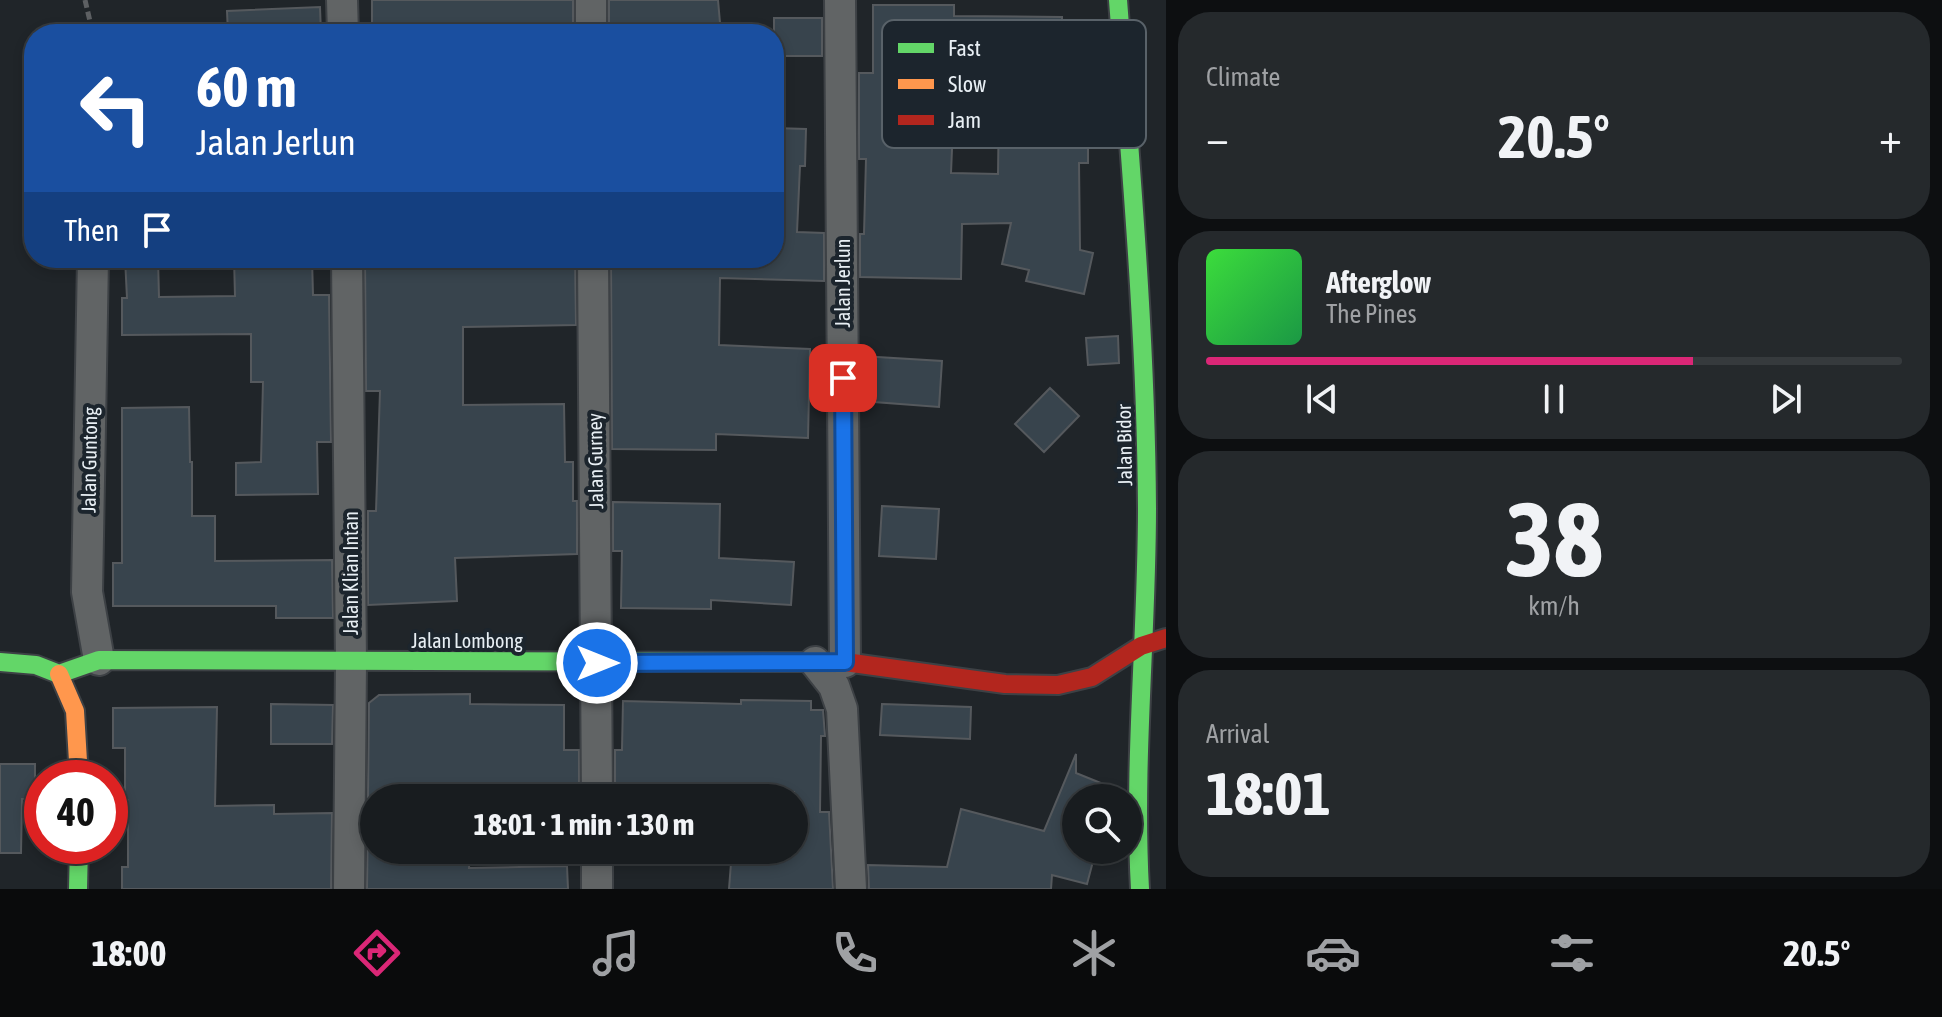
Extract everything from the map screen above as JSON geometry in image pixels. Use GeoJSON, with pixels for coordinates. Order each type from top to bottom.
{"type":"FeatureCollection","features":[{"type":"Feature","properties":{"kind":"street"},"geometry":{"type":"LineString","coordinates":[[342,0],[343,24]]}},
{"type":"Feature","properties":{"kind":"street"},"geometry":{"type":"LineString","coordinates":[[591,0],[591,24]]}},
{"type":"Feature","properties":{"kind":"street","name":"Jalan Jerlun"},"geometry":{"type":"LineString","coordinates":[[830,662],[840,0]]}},
{"type":"Feature","properties":{"kind":"street","name":"Jalan Bidor"},"geometry":{"type":"LineString","coordinates":[[1118,0],[1120,20]]}},
{"type":"Feature","properties":{"kind":"street","name":"Jalan Bidor"},"geometry":{"type":"LineString","coordinates":[[1129,148],[1143,326],[1147,511],[1141,646],[1140,889]]}},
{"type":"Feature","properties":{"kind":"street","name":"Jalan Guntong"},"geometry":{"type":"LineString","coordinates":[[93,268],[87,592],[99,660]]}},
{"type":"Feature","properties":{"kind":"street","name":"Jalan Klian Intan"},"geometry":{"type":"LineString","coordinates":[[347,268],[351,662],[349,889]]}},
{"type":"Feature","properties":{"kind":"street","name":"Jalan Gurney"},"geometry":{"type":"LineString","coordinates":[[593,268],[597,784]]}},
{"type":"Feature","properties":{"kind":"street","name":"Jalan Lombong"},"geometry":{"type":"LineString","coordinates":[[59,674],[99,660],[830,662],[1005,684],[1058,685],[1092,677],[1141,646],[1166,638]]}},
{"type":"Feature","properties":{"kind":"street"},"geometry":{"type":"LineString","coordinates":[[0,662],[36,665],[59,674],[69,690],[75,712],[78,760]]}},
{"type":"Feature","properties":{"kind":"street"},"geometry":{"type":"LineString","coordinates":[[830,662],[842,709],[851,889]]}},
{"type":"Feature","properties":{"kind":"street"},"geometry":{"type":"LineString","coordinates":[[78,889],[79,864]]}},
{"type":"Feature","properties":{"kind":"street"},"geometry":{"type":"LineString","coordinates":[[597,864],[597,889]]}},
{"type":"Feature","properties":{"kind":"path"},"geometry":{"type":"LineString","coordinates":[[85,0],[91,24]]}},
{"type":"Feature","properties":{"kind":"building"},"geometry":{"type":"Polygon","coordinates":[[[372,0],[573,0],[573,24],[372,24],[372,0]]]}},
{"type":"Feature","properties":{"kind":"building"},"geometry":{"type":"Polygon","coordinates":[[[609,0],[718,0],[720,24],[609,24],[609,0]]]}},
{"type":"Feature","properties":{"kind":"building"},"geometry":{"type":"Polygon","coordinates":[[[873,5],[954,5],[954,16],[1062,17],[1062,20],[882,20],[882,148],[952,148],[951,173],[998,174],[998,148],[1088,148],[1088,163],[1079,163],[1080,250],[1093,253],[1084,294],[1026,281],[1029,270],[1002,264],[1011,223],[962,224],[961,279],[860,277],[866,159],[859,159],[859,73],[873,73],[873,5]]]}},
{"type":"Feature","properties":{"kind":"building"},"geometry":{"type":"Polygon","coordinates":[[[320,7],[321,24],[228,24],[227,11],[320,7]]]}},
{"type":"Feature","properties":{"kind":"building"},"geometry":{"type":"Polygon","coordinates":[[[774,18],[822,18],[822,56],[784,56],[784,24],[774,24],[774,18]]]}},
{"type":"Feature","properties":{"kind":"building"},"geometry":{"type":"Polygon","coordinates":[[[784,128],[806,129],[805,166],[800,166],[797,232],[824,233],[824,281],[720,278],[719,345],[810,349],[808,438],[716,434],[716,450],[612,449],[611,268],[784,268],[784,128]]]}},
{"type":"Feature","properties":{"kind":"building"},"geometry":{"type":"Polygon","coordinates":[[[126,268],[158,268],[159,297],[235,296],[234,268],[312,268],[313,295],[329,295],[331,442],[317,442],[318,494],[236,495],[236,463],[261,462],[263,382],[251,382],[251,334],[122,335],[122,298],[127,298],[126,268]]]}},
{"type":"Feature","properties":{"kind":"building"},"geometry":{"type":"Polygon","coordinates":[[[365,268],[575,268],[576,325],[463,327],[463,405],[564,404],[565,462],[573,462],[573,501],[577,501],[577,554],[455,558],[457,601],[368,605],[368,511],[376,511],[380,391],[366,391],[365,268]]]}},
{"type":"Feature","properties":{"kind":"building"},"geometry":{"type":"Polygon","coordinates":[[[1118,336],[1119,363],[1088,365],[1086,338],[1118,336]]]}},
{"type":"Feature","properties":{"kind":"building"},"geometry":{"type":"Polygon","coordinates":[[[861,356],[942,361],[939,407],[874,402],[874,387],[861,386],[861,356]]]}},
{"type":"Feature","properties":{"kind":"building"},"geometry":{"type":"Polygon","coordinates":[[[1050,388],[1079,416],[1044,452],[1015,424],[1050,388]]]}},
{"type":"Feature","properties":{"kind":"building"},"geometry":{"type":"Polygon","coordinates":[[[189,407],[192,516],[215,516],[215,561],[332,560],[333,618],[276,618],[276,606],[113,606],[113,563],[122,563],[122,408],[189,407]]]}},
{"type":"Feature","properties":{"kind":"building"},"geometry":{"type":"Polygon","coordinates":[[[613,502],[720,504],[719,558],[794,562],[791,605],[711,600],[711,609],[621,608],[622,551],[613,551],[613,502]]]}},
{"type":"Feature","properties":{"kind":"building"},"geometry":{"type":"Polygon","coordinates":[[[882,506],[939,509],[936,559],[879,556],[882,506]]]}},
{"type":"Feature","properties":{"kind":"building"},"geometry":{"type":"Polygon","coordinates":[[[470,694],[470,704],[564,705],[564,750],[579,750],[579,784],[368,784],[369,703],[379,695],[470,694]]]}},
{"type":"Feature","properties":{"kind":"building"},"geometry":{"type":"Polygon","coordinates":[[[741,700],[811,701],[811,710],[823,710],[825,736],[821,736],[820,812],[829,812],[833,889],[729,889],[731,864],[808,864],[808,784],[615,784],[615,750],[622,750],[623,701],[741,704],[741,700]]]}},
{"type":"Feature","properties":{"kind":"building"},"geometry":{"type":"Polygon","coordinates":[[[271,704],[333,705],[332,744],[271,744],[271,704]]]}},
{"type":"Feature","properties":{"kind":"building"},"geometry":{"type":"Polygon","coordinates":[[[882,704],[971,707],[970,739],[880,735],[882,704]]]}},
{"type":"Feature","properties":{"kind":"building"},"geometry":{"type":"Polygon","coordinates":[[[217,707],[215,806],[274,805],[274,814],[332,813],[331,889],[122,889],[122,867],[128,867],[128,760],[125,760],[125,748],[113,748],[113,708],[217,707]]]}},
{"type":"Feature","properties":{"kind":"building"},"geometry":{"type":"Polygon","coordinates":[[[1076,754],[1076,773],[1103,784],[1064,784],[1076,754]]]}},
{"type":"Feature","properties":{"kind":"building"},"geometry":{"type":"Polygon","coordinates":[[[0,764],[24,764],[21,853],[0,853],[0,764]]]}},
{"type":"Feature","properties":{"kind":"building"},"geometry":{"type":"Polygon","coordinates":[[[1062,788],[1062,864],[1092,864],[1087,884],[1052,875],[1051,889],[869,889],[868,865],[947,867],[961,809],[1044,831],[1062,788]]]}},
{"type":"Feature","properties":{"kind":"building"},"geometry":{"type":"Polygon","coordinates":[[[367,864],[469,864],[469,868],[567,866],[568,889],[367,889],[367,864]]]}},
{"type":"Feature","properties":{"kind":"traffic: fast"},"geometry":{"type":"LineString","coordinates":[[1118,0],[1119,20]]}},
{"type":"Feature","properties":{"kind":"traffic: fast"},"geometry":{"type":"LineString","coordinates":[[1129,148],[1144,381],[1147,508],[1138,794],[1140,889]]}},
{"type":"Feature","properties":{"kind":"traffic: fast"},"geometry":{"type":"LineString","coordinates":[[0,662],[36,665],[59,674],[99,660],[769,662]]}},
{"type":"Feature","properties":{"kind":"traffic: fast"},"geometry":{"type":"LineString","coordinates":[[78,889],[79,864]]}},
{"type":"Feature","properties":{"kind":"traffic: slow"},"geometry":{"type":"LineString","coordinates":[[59,674],[75,711],[78,760]]}},
{"type":"Feature","properties":{"kind":"traffic: jam"},"geometry":{"type":"LineString","coordinates":[[769,662],[845,662],[1005,684],[1058,685],[1092,677],[1141,646],[1166,638]]}},
{"type":"Feature","properties":{"kind":"route"},"geometry":{"type":"LineString","coordinates":[[597,663],[845,662],[843,378]]}}]}
